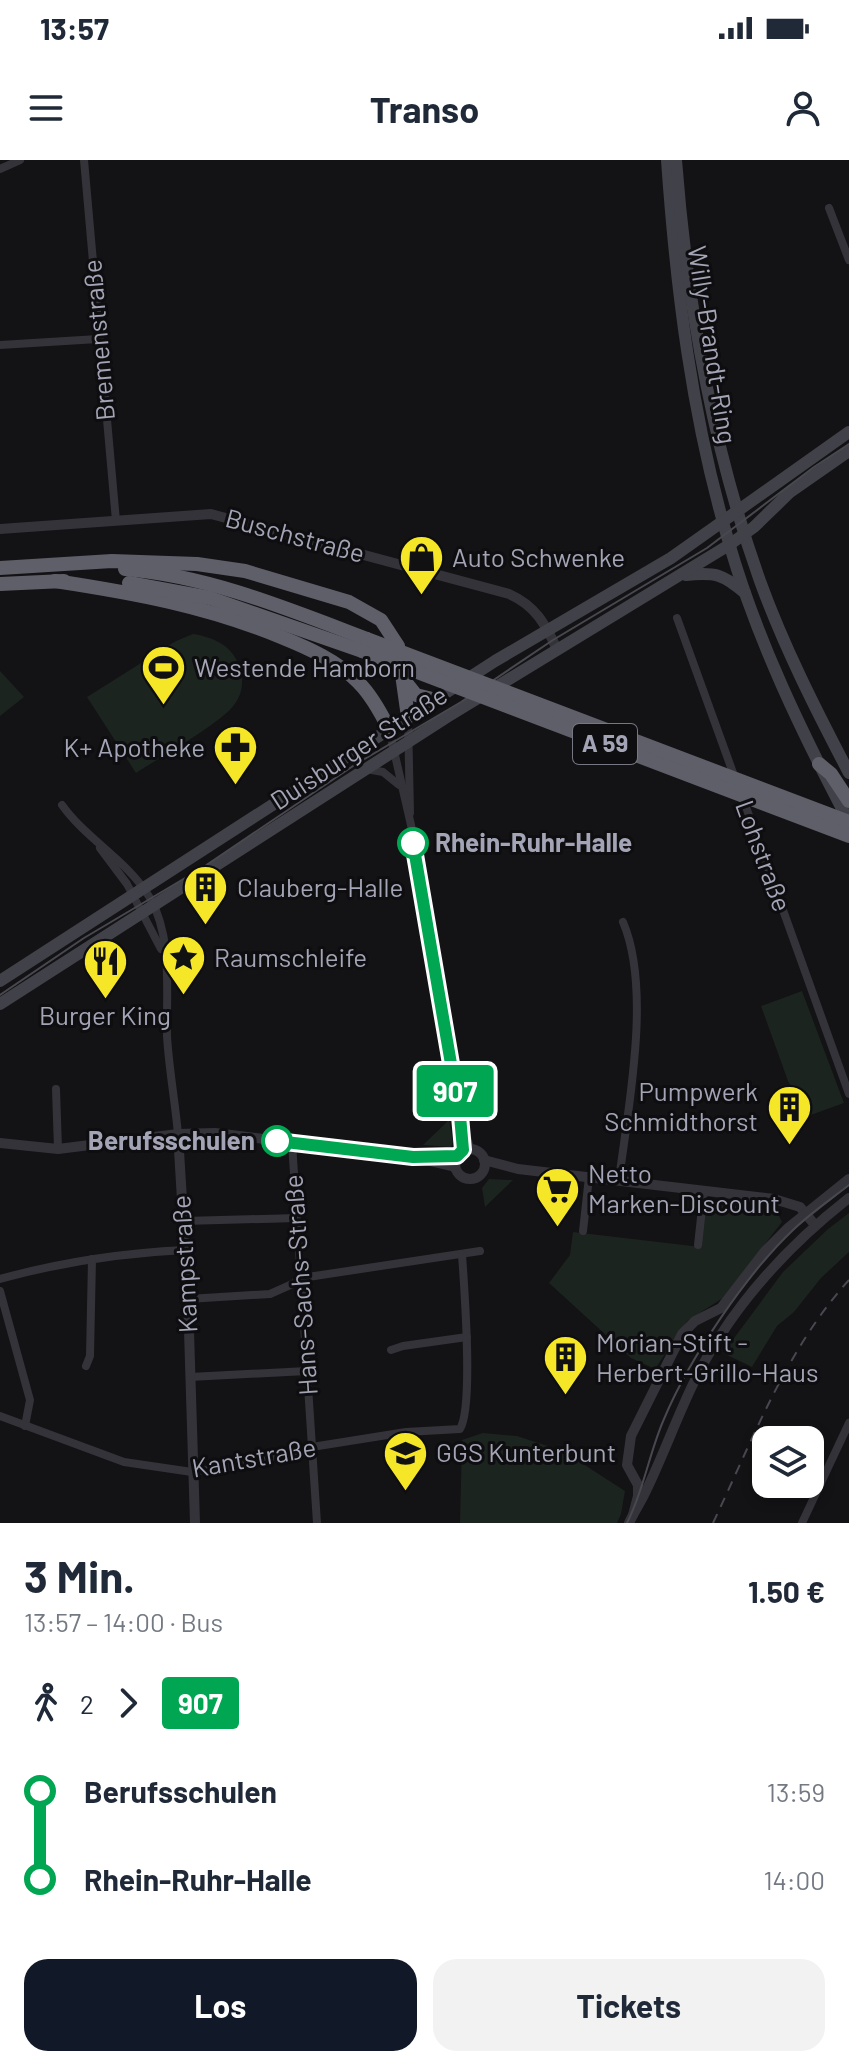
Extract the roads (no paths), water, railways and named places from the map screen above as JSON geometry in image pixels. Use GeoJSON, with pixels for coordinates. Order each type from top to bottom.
{"type":"FeatureCollection","features":[{"type":"Feature","properties":{"kind":"highway"},"geometry":{"type":"LineString","coordinates":[[49,566],[112,561],[197,564],[245,571],[364,608],[381,620],[398,646],[408,717]]}},
{"type":"Feature","properties":{"kind":"highway","name":"A 59"},"geometry":{"type":"LineString","coordinates":[[0,568],[129,569],[187,578],[264,600],[364,645],[849,836]]}},
{"type":"Feature","properties":{"kind":"highway"},"geometry":{"type":"LineString","coordinates":[[55,581],[180,602],[294,642],[331,661],[354,678],[376,704],[389,729]]}},
{"type":"Feature","properties":{"kind":"highway","name":"A 59"},"geometry":{"type":"LineString","coordinates":[[0,584],[108,581],[210,598],[364,645],[849,822]]}},
{"type":"Feature","properties":{"kind":"highway"},"geometry":{"type":"LineString","coordinates":[[404,680],[416,695],[436,700]]}},
{"type":"Feature","properties":{"kind":"highway"},"geometry":{"type":"LineString","coordinates":[[819,764],[831,774],[849,801]]}},
{"type":"Feature","properties":{"kind":"main road","name":"Willy-Brandt-Ring"},"geometry":{"type":"LineString","coordinates":[[667,160],[670,214],[689,370],[726,534],[770,658],[849,822]]}},
{"type":"Feature","properties":{"kind":"main road","name":"Willy-Brandt-Ring"},"geometry":{"type":"LineString","coordinates":[[676,160],[686,269],[723,461],[784,641],[849,773]]}},
{"type":"Feature","properties":{"kind":"main road"},"geometry":{"type":"LineString","coordinates":[[742,523],[845,435]]}},
{"type":"Feature","properties":{"kind":"main road"},"geometry":{"type":"LineString","coordinates":[[742,523],[846,453]]}},
{"type":"Feature","properties":{"kind":"main road","name":"Duisburger Straße"},"geometry":{"type":"LineString","coordinates":[[0,1004],[396,750],[557,649],[683,575],[742,523]]}},
{"type":"Feature","properties":{"kind":"main road","name":"Duisburger Straße"},"geometry":{"type":"LineString","coordinates":[[0,981],[137,890],[548,629],[671,558],[726,534],[742,523]]}},
{"type":"Feature","properties":{"kind":"main road"},"geometry":{"type":"LineString","coordinates":[[683,575],[715,574],[745,593]]}},
{"type":"Feature","properties":{"kind":"street"},"geometry":{"type":"LineString","coordinates":[[0,169],[20,160]]}},
{"type":"Feature","properties":{"kind":"street","name":"Bremenstraße"},"geometry":{"type":"LineString","coordinates":[[84,160],[116,521]]}},
{"type":"Feature","properties":{"kind":"street"},"geometry":{"type":"LineString","coordinates":[[829,208],[848,257]]}},
{"type":"Feature","properties":{"kind":"street"},"geometry":{"type":"LineString","coordinates":[[0,345],[98,339]]}},
{"type":"Feature","properties":{"kind":"street"},"geometry":{"type":"LineString","coordinates":[[845,435],[843,444],[846,453]]}},
{"type":"Feature","properties":{"kind":"street","name":"Buschstraße"},"geometry":{"type":"LineString","coordinates":[[0,529],[187,514],[211,514],[239,520],[509,594],[532,607],[543,619],[557,649]]}},
{"type":"Feature","properties":{"kind":"street","name":"Lohstraße"},"geometry":{"type":"LineString","coordinates":[[677,618],[849,1094]]}},
{"type":"Feature","properties":{"kind":"street"},"geometry":{"type":"LineString","coordinates":[[408,717],[411,825]]}},
{"type":"Feature","properties":{"kind":"street"},"geometry":{"type":"LineString","coordinates":[[389,729],[411,825],[460,1116],[465,1178],[474,1178],[484,1165]]}},
{"type":"Feature","properties":{"kind":"street"},"geometry":{"type":"LineString","coordinates":[[366,769],[383,772],[400,786]]}},
{"type":"Feature","properties":{"kind":"street","name":"Kampstraße"},"geometry":{"type":"LineString","coordinates":[[62,805],[93,839],[112,852],[163,937],[168,1040],[184,1221],[195,1523]]}},
{"type":"Feature","properties":{"kind":"street"},"geometry":{"type":"LineString","coordinates":[[619,1180],[638,1019],[630,938],[623,922]]}},
{"type":"Feature","properties":{"kind":"street"},"geometry":{"type":"LineString","coordinates":[[56,1089],[58,1149]]}},
{"type":"Feature","properties":{"kind":"street"},"geometry":{"type":"LineString","coordinates":[[0,1143],[58,1149],[178,1134],[215,1133],[413,1157],[480,1153],[484,1165]]}},
{"type":"Feature","properties":{"kind":"street","name":"Hans-Sachs-Straße"},"geometry":{"type":"LineString","coordinates":[[292,1143],[317,1523]]}},
{"type":"Feature","properties":{"kind":"street"},"geometry":{"type":"LineString","coordinates":[[484,1165],[774,1199],[788,1202],[805,1212],[815,1225]]}},
{"type":"Feature","properties":{"kind":"street"},"geometry":{"type":"LineString","coordinates":[[583,1231],[589,1177]]}},
{"type":"Feature","properties":{"kind":"street"},"geometry":{"type":"LineString","coordinates":[[631,1519],[638,1485],[627,1465],[631,1436],[682,1334],[695,1321],[721,1308],[765,1251],[805,1212],[849,1179]]}},
{"type":"Feature","properties":{"kind":"street"},"geometry":{"type":"LineString","coordinates":[[698,1245],[704,1190]]}},
{"type":"Feature","properties":{"kind":"street"},"geometry":{"type":"LineString","coordinates":[[631,1519],[696,1378],[720,1335],[763,1276],[815,1225],[849,1198]]}},
{"type":"Feature","properties":{"kind":"street"},"geometry":{"type":"LineString","coordinates":[[184,1221],[297,1218]]}},
{"type":"Feature","properties":{"kind":"street"},"geometry":{"type":"LineString","coordinates":[[0,1279],[50,1265],[185,1250]]}},
{"type":"Feature","properties":{"kind":"street"},"geometry":{"type":"LineString","coordinates":[[188,1299],[259,1296],[291,1287],[302,1280],[480,1251]]}},
{"type":"Feature","properties":{"kind":"street"},"geometry":{"type":"LineString","coordinates":[[391,1350],[467,1337],[462,1254]]}},
{"type":"Feature","properties":{"kind":"street"},"geometry":{"type":"LineString","coordinates":[[86,1366],[90,1356],[92,1259]]}},
{"type":"Feature","properties":{"kind":"street"},"geometry":{"type":"LineString","coordinates":[[0,1291],[30,1400],[25,1426]]}},
{"type":"Feature","properties":{"kind":"street","name":"Kantstraße"},"geometry":{"type":"LineString","coordinates":[[0,1416],[124,1462],[192,1472],[246,1464],[312,1447],[406,1432],[456,1430],[464,1422],[467,1337]]}},
{"type":"Feature","properties":{"kind":"street"},"geometry":{"type":"LineString","coordinates":[[190,1377],[307,1371]]}},
{"type":"Feature","properties":{"kind":"street"},"geometry":{"type":"LineString","coordinates":[[802,1523],[849,1423]]}},
{"type":"Feature","properties":{"kind":"tram line"},"geometry":{"type":"LineString","coordinates":[[0,995],[84,938],[202,868],[356,764],[707,548],[849,444]]}},
{"type":"Feature","properties":{"kind":"tram line"},"geometry":{"type":"LineString","coordinates":[[627,1523],[664,1419],[688,1371],[720,1319],[737,1294],[792,1231],[849,1185]]}},
{"type":"Feature","properties":{"kind":"railway"},"geometry":{"type":"LineString","coordinates":[[713,1523],[789,1365],[807,1335],[849,1280]]}},
{"type":"Feature","properties":{"kind":"place","name":"Auto Schwenke"},"geometry":{"type":"Point","coordinates":[421,597]}},
{"type":"Feature","properties":{"kind":"place","name":"Westende Hamborn"},"geometry":{"type":"Point","coordinates":[163,707]}},
{"type":"Feature","properties":{"kind":"place","name":"K+ Apotheke"},"geometry":{"type":"Point","coordinates":[236,787]}},
{"type":"Feature","properties":{"kind":"place","name":"Rhein-Ruhr-Halle"},"geometry":{"type":"Point","coordinates":[413,843]}},
{"type":"Feature","properties":{"kind":"place","name":"Clauberg-Halle"},"geometry":{"type":"Point","coordinates":[206,927]}},
{"type":"Feature","properties":{"kind":"place","name":"Raumschleife"},"geometry":{"type":"Point","coordinates":[183,997]}},
{"type":"Feature","properties":{"kind":"place","name":"Burger King"},"geometry":{"type":"Point","coordinates":[105,1000]}},
{"type":"Feature","properties":{"kind":"place","name":"Berufsschulen"},"geometry":{"type":"Point","coordinates":[277,1141]}},
{"type":"Feature","properties":{"kind":"place","name":"Pumpwerk Schmidthorst"},"geometry":{"type":"Point","coordinates":[789,1146]}},
{"type":"Feature","properties":{"kind":"place","name":"Netto Marken-Discount"},"geometry":{"type":"Point","coordinates":[557,1228]}},
{"type":"Feature","properties":{"kind":"place","name":"Morian-Stift - Herbert-Grillo-Haus"},"geometry":{"type":"Point","coordinates":[565,1397]}},
{"type":"Feature","properties":{"kind":"place","name":"GGS Kunterbunt"},"geometry":{"type":"Point","coordinates":[405,1492]}}]}
